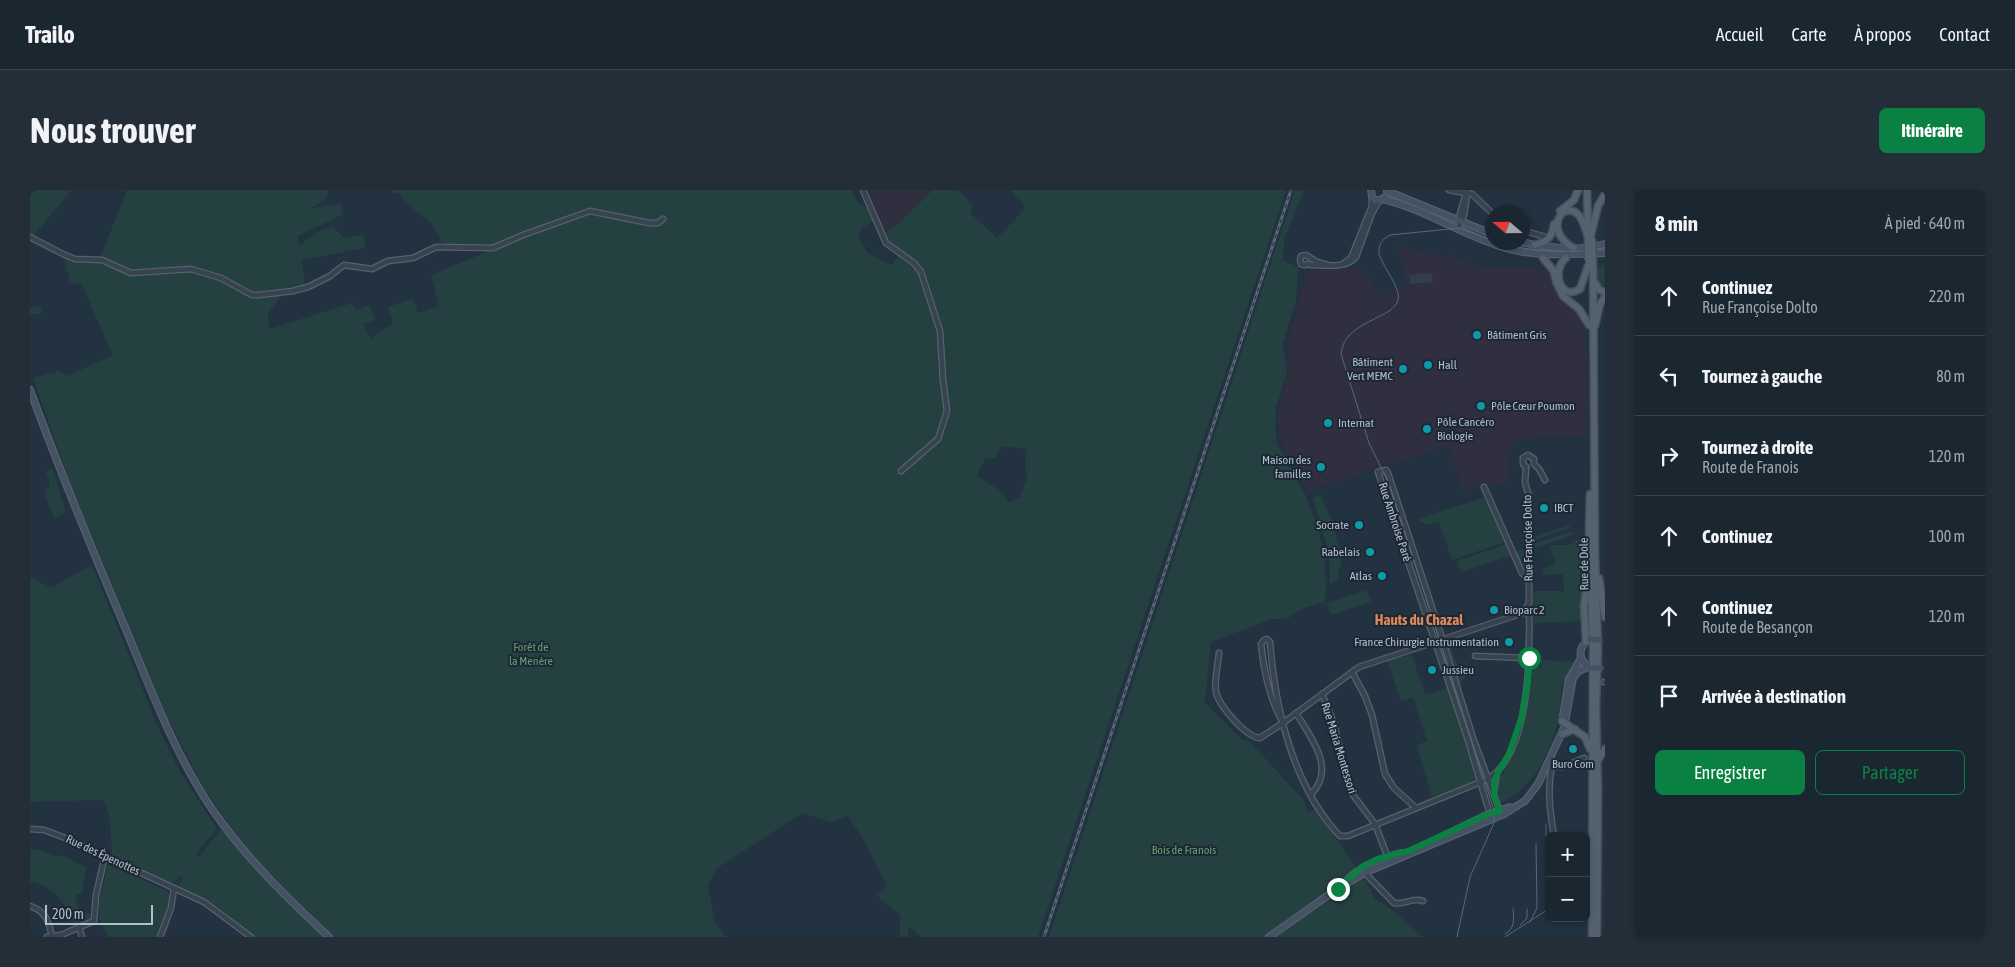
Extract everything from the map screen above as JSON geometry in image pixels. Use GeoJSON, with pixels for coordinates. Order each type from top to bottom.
{"type":"FeatureCollection","features":[{"type":"Feature","properties":{"kind":"main road"},"geometry":{"type":"LineString","coordinates":[[1381,200],[1386,190],[1485,231]]}},
{"type":"Feature","properties":{"kind":"main road"},"geometry":{"type":"LineString","coordinates":[[1535,246],[1549,238],[1553,232],[1557,214],[1574,200],[1578,190]]}},
{"type":"Feature","properties":{"kind":"main road","name":"Rue de Dole"},"geometry":{"type":"LineString","coordinates":[[1589,190],[1592,516]]}},
{"type":"Feature","properties":{"kind":"main road"},"geometry":{"type":"LineString","coordinates":[[1370,193],[1381,200],[1431,216],[1498,246],[1543,258],[1553,270],[1558,288],[1563,296],[1579,309],[1589,325]]}},
{"type":"Feature","properties":{"kind":"main road"},"geometry":{"type":"LineString","coordinates":[[1590,238],[1598,206],[1605,194]]}},
{"type":"Feature","properties":{"kind":"main road"},"geometry":{"type":"LineString","coordinates":[[1571,253],[1559,235],[1557,224],[1562,213],[1569,210],[1578,213],[1590,238]]}},
{"type":"Feature","properties":{"kind":"main road"},"geometry":{"type":"LineString","coordinates":[[1530,245],[1571,253],[1605,244]]}},
{"type":"Feature","properties":{"kind":"main road"},"geometry":{"type":"LineString","coordinates":[[1525,252],[1605,253]]}},
{"type":"Feature","properties":{"kind":"main road"},"geometry":{"type":"LineString","coordinates":[[1571,253],[1560,265],[1558,277],[1561,287],[1566,291],[1573,292],[1580,289],[1590,262]]}},
{"type":"Feature","properties":{"kind":"main road","name":"Rue de Dole"},"geometry":{"type":"LineString","coordinates":[[1590,262],[1593,332],[1592,531],[1590,564],[1594,649],[1592,937]]}},
{"type":"Feature","properties":{"kind":"main road"},"geometry":{"type":"LineString","coordinates":[[1592,276],[1598,288],[1605,292]]}},
{"type":"Feature","properties":{"kind":"main road"},"geometry":{"type":"LineString","coordinates":[[1593,332],[1598,319],[1600,304],[1605,297]]}},
{"type":"Feature","properties":{"kind":"main road"},"geometry":{"type":"LineString","coordinates":[[30,390],[93,551],[167,729],[192,777],[228,831],[272,881],[329,937]]}},
{"type":"Feature","properties":{"kind":"main road","name":"Rue de Dole"},"geometry":{"type":"LineString","coordinates":[[1592,531],[1598,648],[1597,937]]}},
{"type":"Feature","properties":{"kind":"main road"},"geometry":{"type":"LineString","coordinates":[[1594,554],[1605,616]]}},
{"type":"Feature","properties":{"kind":"main road"},"geometry":{"type":"LineString","coordinates":[[1268,937],[1363,870],[1516,808],[1525,801],[1534,790],[1562,734],[1569,679],[1581,658],[1581,649],[1588,641],[1584,606],[1590,564]]}},
{"type":"Feature","properties":{"kind":"main road"},"geometry":{"type":"LineString","coordinates":[[1588,641],[1603,641]]}},
{"type":"Feature","properties":{"kind":"main road"},"geometry":{"type":"LineString","coordinates":[[1581,658],[1589,668]]}},
{"type":"Feature","properties":{"kind":"main road"},"geometry":{"type":"LineString","coordinates":[[1390,858],[1519,802],[1528,795],[1550,761],[1564,722],[1574,678],[1579,671],[1603,666]]}},
{"type":"Feature","properties":{"kind":"main road"},"geometry":{"type":"LineString","coordinates":[[1564,722],[1589,743],[1593,767]]}},
{"type":"Feature","properties":{"kind":"main road"},"geometry":{"type":"LineString","coordinates":[[1562,734],[1574,729]]}},
{"type":"Feature","properties":{"kind":"main road"},"geometry":{"type":"LineString","coordinates":[[1598,761],[1605,749]]}},
{"type":"Feature","properties":{"kind":"street"},"geometry":{"type":"LineString","coordinates":[[863,190],[886,243],[914,263],[921,272],[940,331],[947,412],[938,439],[901,471]]}},
{"type":"Feature","properties":{"kind":"street"},"geometry":{"type":"LineString","coordinates":[[1449,190],[1467,192],[1485,207]]}},
{"type":"Feature","properties":{"kind":"street"},"geometry":{"type":"LineString","coordinates":[[1460,222],[1464,215],[1467,192]]}},
{"type":"Feature","properties":{"kind":"street"},"geometry":{"type":"LineString","coordinates":[[1459,230],[1462,201],[1467,192]]}},
{"type":"Feature","properties":{"kind":"street"},"geometry":{"type":"LineString","coordinates":[[1338,265],[1349,260],[1358,241],[1372,206],[1370,193]]}},
{"type":"Feature","properties":{"kind":"street"},"geometry":{"type":"LineString","coordinates":[[1309,261],[1311,265],[1338,265],[1352,262],[1356,257],[1372,213],[1381,200]]}},
{"type":"Feature","properties":{"kind":"street"},"geometry":{"type":"LineString","coordinates":[[1467,201],[1480,203]]}},
{"type":"Feature","properties":{"kind":"street"},"geometry":{"type":"LineString","coordinates":[[30,237],[65,255],[75,258],[102,260],[131,273],[191,269],[221,278],[252,295],[259,295],[293,291],[308,287],[330,276],[344,265],[372,269],[388,261],[413,258],[436,247],[493,248],[523,234],[590,211],[649,223],[658,223],[663,219]]}},
{"type":"Feature","properties":{"kind":"street"},"geometry":{"type":"LineString","coordinates":[[1530,232],[1549,238]]}},
{"type":"Feature","properties":{"kind":"street"},"geometry":{"type":"LineString","coordinates":[[1358,241],[1360,246]]}},
{"type":"Feature","properties":{"kind":"street"},"geometry":{"type":"LineString","coordinates":[[1534,464],[1526,467],[1522,460],[1526,456],[1533,458],[1534,464],[1546,480]]}},
{"type":"Feature","properties":{"kind":"street","name":"Rue Françoise Dolto"},"geometry":{"type":"LineString","coordinates":[[1525,611],[1529,603],[1529,496],[1525,483],[1526,467]]}},
{"type":"Feature","properties":{"kind":"street","name":"Rue Ambroise Paré"},"geometry":{"type":"LineString","coordinates":[[1383,470],[1386,470],[1388,473],[1443,640],[1486,780],[1495,798],[1493,812],[1479,782],[1476,766],[1378,472],[1383,470]]}},
{"type":"Feature","properties":{"kind":"street"},"geometry":{"type":"LineString","coordinates":[[1484,487],[1522,573],[1529,580]]}},
{"type":"Feature","properties":{"kind":"street"},"geometry":{"type":"LineString","coordinates":[[1219,653],[1216,690],[1224,708],[1254,737],[1263,737],[1359,667],[1525,611],[1529,625],[1528,681],[1521,719],[1509,754],[1498,772],[1494,783],[1495,798]]}},
{"type":"Feature","properties":{"kind":"street"},"geometry":{"type":"LineString","coordinates":[[1283,723],[1270,642],[1267,639],[1262,644],[1264,670],[1270,692],[1294,756],[1311,794],[1339,835],[1348,836],[1486,780],[1498,772]]}},
{"type":"Feature","properties":{"kind":"street"},"geometry":{"type":"LineString","coordinates":[[1475,656],[1529,658]]}},
{"type":"Feature","properties":{"kind":"street"},"geometry":{"type":"LineString","coordinates":[[1352,672],[1369,707],[1383,768],[1388,779],[1400,795],[1416,808]]}},
{"type":"Feature","properties":{"kind":"street","name":"Rue Maria Montessori"},"geometry":{"type":"LineString","coordinates":[[1322,694],[1331,714],[1353,794],[1375,824],[1390,858]]}},
{"type":"Feature","properties":{"kind":"street"},"geometry":{"type":"LineString","coordinates":[[1296,713],[1315,742],[1321,764],[1320,782],[1311,794]]}},
{"type":"Feature","properties":{"kind":"street"},"geometry":{"type":"LineString","coordinates":[[1553,832],[1550,812],[1550,761],[1563,767],[1584,758]]}},
{"type":"Feature","properties":{"kind":"street","name":"Rue des Épenottes"},"geometry":{"type":"LineString","coordinates":[[30,829],[54,834],[213,907],[251,937]]}},
{"type":"Feature","properties":{"kind":"street"},"geometry":{"type":"LineString","coordinates":[[47,937],[79,928],[95,920],[96,895],[105,856]]}},
{"type":"Feature","properties":{"kind":"street"},"geometry":{"type":"LineString","coordinates":[[1363,870],[1394,903],[1401,904],[1414,899],[1423,902]]}},
{"type":"Feature","properties":{"kind":"street"},"geometry":{"type":"LineString","coordinates":[[160,937],[171,905],[174,888]]}},
{"type":"Feature","properties":{"kind":"street"},"geometry":{"type":"LineString","coordinates":[[30,906],[40,910],[46,916],[52,937]]}},
{"type":"Feature","properties":{"kind":"street"},"geometry":{"type":"LineString","coordinates":[[79,928],[82,937]]}},
{"type":"Feature","properties":{"kind":"shaded area"},"geometry":{"type":"Polygon","coordinates":[[[867,190],[933,190],[885,234],[867,190]]]}},
{"type":"Feature","properties":{"kind":"shaded area"},"geometry":{"type":"Polygon","coordinates":[[[1398,245],[1442,257],[1452,255],[1453,259],[1483,267],[1540,268],[1543,272],[1549,268],[1561,298],[1577,311],[1582,319],[1586,352],[1586,437],[1525,438],[1511,443],[1509,480],[1491,487],[1488,483],[1463,491],[1449,445],[1307,491],[1286,453],[1279,434],[1278,417],[1290,369],[1288,341],[1306,273],[1311,270],[1364,268],[1380,300],[1407,285],[1398,245]]]}},
{"type":"Feature","properties":{"kind":"shaded area"},"geometry":{"type":"Polygon","coordinates":[[[1432,273],[1433,282],[1410,284],[1409,275],[1432,273]]]}},
{"type":"Feature","properties":{"kind":"green space"},"geometry":{"type":"Polygon","coordinates":[[[30,190],[72,190],[33,236],[30,235],[30,190]]]}},
{"type":"Feature","properties":{"kind":"green space","name":"Forêt de la Menère"},"geometry":{"type":"Polygon","coordinates":[[[127,190],[329,190],[326,199],[311,208],[341,204],[342,215],[298,236],[299,246],[315,233],[333,226],[344,238],[364,235],[365,248],[302,260],[305,286],[282,294],[268,314],[270,329],[352,303],[356,310],[370,305],[375,320],[363,324],[371,338],[393,323],[388,307],[413,299],[418,313],[439,306],[431,275],[494,249],[442,243],[433,225],[403,200],[399,193],[393,193],[391,190],[852,190],[856,201],[868,208],[873,221],[862,228],[858,235],[867,253],[892,265],[899,255],[915,268],[920,279],[926,273],[915,260],[889,242],[885,234],[933,190],[958,190],[973,205],[970,213],[997,238],[1026,208],[1010,190],[1286,190],[1038,937],[921,937],[909,927],[908,937],[900,937],[900,915],[876,895],[887,886],[865,842],[848,816],[831,822],[802,813],[716,869],[708,886],[715,922],[726,937],[255,937],[210,902],[177,887],[183,879],[180,875],[172,885],[112,858],[110,821],[103,800],[30,802],[30,577],[51,588],[92,565],[158,727],[179,770],[217,829],[196,853],[199,857],[227,822],[203,786],[161,705],[72,488],[33,378],[59,371],[67,376],[113,355],[82,285],[70,282],[64,258],[75,261],[101,262],[100,258],[127,190]],[[1002,446],[995,458],[986,458],[977,475],[1003,493],[1008,502],[1020,498],[1027,477],[1025,465],[1026,449],[1002,446]]]}},
{"type":"Feature","properties":{"kind":"green space","name":"Bois de Franois"},"geometry":{"type":"Polygon","coordinates":[[[1295,190],[1304,190],[1284,239],[1283,260],[1298,267],[1296,301],[1283,344],[1287,373],[1276,407],[1275,426],[1277,444],[1306,496],[1319,532],[1325,564],[1325,602],[1301,609],[1287,619],[1272,619],[1211,642],[1205,703],[1241,739],[1249,741],[1304,800],[1308,812],[1315,810],[1363,876],[1375,899],[1390,908],[1423,937],[1049,937],[1295,190]]]}},
{"type":"Feature","properties":{"kind":"green space"},"geometry":{"type":"Polygon","coordinates":[[[1603,264],[1605,265],[1604,287],[1598,282],[1596,275],[1596,269],[1603,264]]]}},
{"type":"Feature","properties":{"kind":"green space"},"geometry":{"type":"Polygon","coordinates":[[[42,307],[41,313],[30,315],[30,308],[42,307]]]}},
{"type":"Feature","properties":{"kind":"green space"},"geometry":{"type":"Polygon","coordinates":[[[53,469],[66,513],[54,518],[44,492],[50,485],[46,472],[53,469]]]}},
{"type":"Feature","properties":{"kind":"green space"},"geometry":{"type":"Polygon","coordinates":[[[1320,494],[1334,528],[1342,565],[1338,570],[1338,581],[1330,584],[1329,553],[1313,499],[1320,494]]]}},
{"type":"Feature","properties":{"kind":"green space"},"geometry":{"type":"Polygon","coordinates":[[[1484,498],[1487,500],[1505,542],[1452,560],[1439,522],[1429,525],[1420,521],[1419,518],[1484,498]]]}},
{"type":"Feature","properties":{"kind":"green space"},"geometry":{"type":"Polygon","coordinates":[[[1569,525],[1570,528],[1533,541],[1533,537],[1569,525]]]}},
{"type":"Feature","properties":{"kind":"green space"},"geometry":{"type":"Polygon","coordinates":[[[1571,532],[1572,534],[1578,533],[1533,549],[1533,544],[1571,532]]]}},
{"type":"Feature","properties":{"kind":"green space"},"geometry":{"type":"Polygon","coordinates":[[[1585,536],[1581,621],[1533,623],[1533,591],[1564,591],[1563,574],[1543,575],[1542,569],[1556,564],[1549,545],[1570,545],[1585,536]]]}},
{"type":"Feature","properties":{"kind":"green space"},"geometry":{"type":"Polygon","coordinates":[[[1507,544],[1512,555],[1461,572],[1457,561],[1507,544]]]}},
{"type":"Feature","properties":{"kind":"green space"},"geometry":{"type":"Polygon","coordinates":[[[1526,548],[1526,574],[1516,551],[1526,548]]]}},
{"type":"Feature","properties":{"kind":"green space"},"geometry":{"type":"Polygon","coordinates":[[[1367,590],[1371,602],[1331,615],[1327,603],[1367,590]]]}},
{"type":"Feature","properties":{"kind":"green space"},"geometry":{"type":"Polygon","coordinates":[[[1449,641],[1460,672],[1472,668],[1459,686],[1447,646],[1449,641]]]}},
{"type":"Feature","properties":{"kind":"green space"},"geometry":{"type":"Polygon","coordinates":[[[1412,655],[1425,695],[1448,688],[1473,765],[1475,778],[1472,782],[1432,798],[1417,745],[1427,741],[1413,697],[1401,701],[1387,660],[1412,655]]]}},
{"type":"Feature","properties":{"kind":"green space"},"geometry":{"type":"Polygon","coordinates":[[[1541,660],[1576,662],[1563,685],[1558,720],[1546,757],[1522,789],[1512,797],[1501,802],[1496,784],[1507,766],[1522,729],[1533,667],[1541,667],[1541,660]]]}},
{"type":"Feature","properties":{"kind":"green space"},"geometry":{"type":"Polygon","coordinates":[[[30,849],[40,850],[59,857],[61,855],[87,868],[81,895],[77,894],[75,898],[80,913],[94,914],[93,920],[75,926],[64,904],[53,892],[46,887],[30,882],[30,849]]]}},
{"type":"Feature","properties":{"kind":"green space"},"geometry":{"type":"Polygon","coordinates":[[[108,864],[167,891],[170,902],[169,908],[159,937],[108,937],[99,919],[99,903],[108,864]]]}},
{"type":"Feature","properties":{"kind":"tram line"},"geometry":{"type":"LineString","coordinates":[[1457,937],[1470,877],[1494,823],[1494,810],[1390,486],[1369,443],[1341,354],[1345,342],[1352,333],[1392,309],[1397,302],[1398,293],[1379,254],[1380,245],[1385,238],[1390,235],[1459,228],[1485,237]]}},
{"type":"Feature","properties":{"kind":"tram line"},"geometry":{"type":"LineString","coordinates":[[1530,249],[1552,251],[1605,249]]}},
{"type":"Feature","properties":{"kind":"tram line"},"geometry":{"type":"LineString","coordinates":[[1505,937],[1547,910],[1546,825]]}},
{"type":"Feature","properties":{"kind":"tram line"},"geometry":{"type":"LineString","coordinates":[[1530,922],[1537,908],[1536,844]]}},
{"type":"Feature","properties":{"kind":"tram line"},"geometry":{"type":"LineString","coordinates":[[1505,934],[1512,926],[1514,920],[1513,909]]}},
{"type":"Feature","properties":{"kind":"tram line"},"geometry":{"type":"LineString","coordinates":[[1520,925],[1527,918],[1527,909]]}},
{"type":"Feature","properties":{"kind":"railway"},"geometry":{"type":"LineString","coordinates":[[1044,937],[1291,190]]}},
{"type":"Feature","properties":{"kind":"place","name":"Bâtiment Gris"},"geometry":{"type":"Point","coordinates":[1477,335]}},
{"type":"Feature","properties":{"kind":"place","name":"Hall"},"geometry":{"type":"Point","coordinates":[1428,365]}},
{"type":"Feature","properties":{"kind":"place","name":"Bâtiment Vert MEMC"},"geometry":{"type":"Point","coordinates":[1403,369]}},
{"type":"Feature","properties":{"kind":"place","name":"Pôle Cœur Poumon"},"geometry":{"type":"Point","coordinates":[1481,406]}},
{"type":"Feature","properties":{"kind":"place","name":"Internat"},"geometry":{"type":"Point","coordinates":[1328,423]}},
{"type":"Feature","properties":{"kind":"place","name":"Pôle Cancéro Biologie"},"geometry":{"type":"Point","coordinates":[1427,429]}},
{"type":"Feature","properties":{"kind":"place","name":"Maison des familles"},"geometry":{"type":"Point","coordinates":[1321,467]}},
{"type":"Feature","properties":{"kind":"place","name":"IBCT"},"geometry":{"type":"Point","coordinates":[1544,508]}},
{"type":"Feature","properties":{"kind":"place","name":"Socrate"},"geometry":{"type":"Point","coordinates":[1359,525]}},
{"type":"Feature","properties":{"kind":"place","name":"Rabelais"},"geometry":{"type":"Point","coordinates":[1370,552]}},
{"type":"Feature","properties":{"kind":"place","name":"Atlas"},"geometry":{"type":"Point","coordinates":[1382,576]}},
{"type":"Feature","properties":{"kind":"place","name":"Bioparc 2"},"geometry":{"type":"Point","coordinates":[1494,610]}},
{"type":"Feature","properties":{"kind":"place","name":"France Chirurgie Instrumentation"},"geometry":{"type":"Point","coordinates":[1509,642]}},
{"type":"Feature","properties":{"kind":"place","name":"Jussieu"},"geometry":{"type":"Point","coordinates":[1432,670]}},
{"type":"Feature","properties":{"kind":"place","name":"Buro Com"},"geometry":{"type":"Point","coordinates":[1573,749]}},
{"type":"Feature","properties":{"kind":"district","name":"Hauts du Chazal"},"geometry":{"type":"Point","coordinates":[1419,620]}},
{"type":"Feature","properties":{"kind":"route"},"geometry":{"type":"LineString","coordinates":[[1338,889],[1363,866],[1387,856],[1408,851],[1442,837],[1452,830],[1484,816],[1500,811],[1495,798],[1494,783],[1517,734],[1524,708],[1529,658]]}}]}
